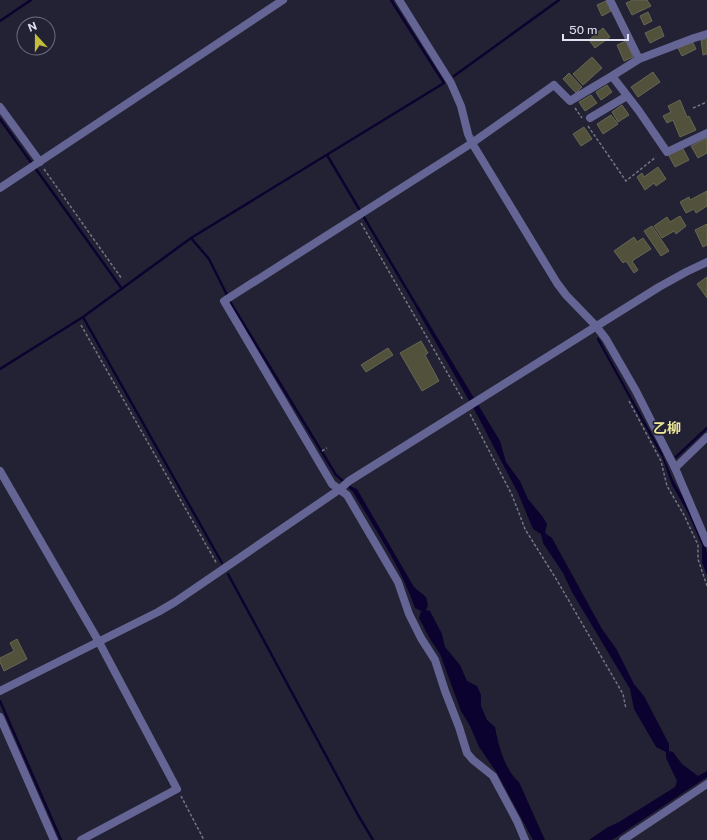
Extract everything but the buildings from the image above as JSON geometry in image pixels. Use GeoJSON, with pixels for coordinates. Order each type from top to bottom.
{"type":"FeatureCollection","features":[{"type":"Feature","properties":{"kind":"street"},"geometry":{"type":"LineString","coordinates":[[0,188],[283,0]]}},
{"type":"Feature","properties":{"kind":"street"},"geometry":{"type":"LineString","coordinates":[[399,0],[451,83],[461,106],[468,134],[472,143],[557,283],[606,339],[636,391],[675,468],[707,543]]}},
{"type":"Feature","properties":{"kind":"street"},"geometry":{"type":"LineString","coordinates":[[610,0],[639,59]]}},
{"type":"Feature","properties":{"kind":"street"},"geometry":{"type":"LineString","coordinates":[[344,485],[332,484],[224,301],[472,143],[554,85],[570,101],[639,59],[707,34]]}},
{"type":"Feature","properties":{"kind":"street"},"geometry":{"type":"LineString","coordinates":[[612,76],[639,111],[667,152],[707,133]]}},
{"type":"Feature","properties":{"kind":"street"},"geometry":{"type":"LineString","coordinates":[[587,121],[627,96]]}},
{"type":"Feature","properties":{"kind":"street"},"geometry":{"type":"LineString","coordinates":[[0,107],[36,164]]}},
{"type":"Feature","properties":{"kind":"street"},"geometry":{"type":"LineString","coordinates":[[0,691],[158,612],[221,571],[344,485],[466,406],[659,287],[707,262]]}},
{"type":"Feature","properties":{"kind":"street"},"geometry":{"type":"LineString","coordinates":[[675,468],[707,437]]}},
{"type":"Feature","properties":{"kind":"street"},"geometry":{"type":"LineString","coordinates":[[0,471],[99,642],[177,789],[81,840]]}},
{"type":"Feature","properties":{"kind":"street"},"geometry":{"type":"LineString","coordinates":[[344,485],[347,495],[398,582],[409,614],[421,638],[435,660],[467,753],[473,760],[493,776],[517,821],[525,840]]}},
{"type":"Feature","properties":{"kind":"street"},"geometry":{"type":"LineString","coordinates":[[0,717],[54,840]]}},
{"type":"Feature","properties":{"kind":"street"},"geometry":{"type":"LineString","coordinates":[[623,840],[707,784]]}},
{"type":"Feature","properties":{"kind":"path"},"geometry":{"type":"LineString","coordinates":[[570,101],[587,121],[626,181],[656,157]]}},
{"type":"Feature","properties":{"kind":"path"},"geometry":{"type":"LineString","coordinates":[[693,108],[707,102]]}},
{"type":"Feature","properties":{"kind":"path"},"geometry":{"type":"LineString","coordinates":[[36,164],[122,279]]}},
{"type":"Feature","properties":{"kind":"path"},"geometry":{"type":"LineString","coordinates":[[360,214],[466,406],[512,495],[525,529],[558,582],[623,694],[626,709]]}},
{"type":"Feature","properties":{"kind":"path"},"geometry":{"type":"LineString","coordinates":[[81,326],[221,571]]}},
{"type":"Feature","properties":{"kind":"path"},"geometry":{"type":"LineString","coordinates":[[629,401],[661,461],[667,486],[684,515],[698,546],[698,559],[707,586]]}},
{"type":"Feature","properties":{"kind":"path"},"geometry":{"type":"LineString","coordinates":[[177,789],[204,840]]}},
{"type":"Feature","properties":{"kind":"shaded area"},"geometry":{"type":"Polygon","coordinates":[[[419,307],[500,441],[506,462],[520,481],[528,499],[547,524],[545,533],[552,538],[602,629],[617,650],[634,684],[644,696],[669,744],[669,751],[673,752],[682,764],[698,776],[707,771],[707,777],[612,840],[589,840],[675,787],[677,781],[666,758],[666,752],[656,747],[634,709],[630,689],[572,592],[563,573],[543,543],[541,534],[533,529],[518,493],[474,409],[416,308],[419,307]]]}},
{"type":"Feature","properties":{"kind":"shaded area"},"geometry":{"type":"Polygon","coordinates":[[[662,453],[673,480],[688,506],[705,545],[707,553],[707,575],[702,563],[702,545],[688,513],[672,485],[661,454],[662,453]]]}},
{"type":"Feature","properties":{"kind":"shaded area"},"geometry":{"type":"Polygon","coordinates":[[[350,486],[357,489],[414,587],[426,597],[428,605],[426,610],[430,611],[442,634],[445,647],[460,665],[467,681],[477,686],[481,695],[481,706],[487,720],[495,727],[500,749],[506,764],[519,782],[545,840],[533,840],[497,773],[479,747],[470,726],[461,711],[440,654],[419,618],[421,611],[415,608],[395,563],[379,534],[349,488],[350,486]]]}},
{"type":"Feature","properties":{"kind":"waterway"},"geometry":{"type":"LineString","coordinates":[[0,21],[31,0]]}},
{"type":"Feature","properties":{"kind":"waterway"},"geometry":{"type":"LineString","coordinates":[[0,369],[83,317],[191,238],[444,83],[391,0]]}},
{"type":"Feature","properties":{"kind":"waterway"},"geometry":{"type":"LineString","coordinates":[[454,76],[559,0]]}},
{"type":"Feature","properties":{"kind":"waterway"},"geometry":{"type":"LineString","coordinates":[[0,119],[122,289]]}},
{"type":"Feature","properties":{"kind":"waterway"},"geometry":{"type":"LineString","coordinates":[[327,155],[419,310]]}},
{"type":"Feature","properties":{"kind":"waterway"},"geometry":{"type":"LineString","coordinates":[[191,238],[209,259],[232,305],[336,475],[352,489]]}},
{"type":"Feature","properties":{"kind":"waterway"},"geometry":{"type":"LineString","coordinates":[[83,317],[222,563]]}},
{"type":"Feature","properties":{"kind":"waterway"},"geometry":{"type":"LineString","coordinates":[[598,339],[662,455]]}},
{"type":"Feature","properties":{"kind":"waterway"},"geometry":{"type":"LineString","coordinates":[[676,457],[707,428]]}},
{"type":"Feature","properties":{"kind":"waterway"},"geometry":{"type":"LineString","coordinates":[[228,574],[358,815],[373,840]]}},
{"type":"Feature","properties":{"kind":"waterway"},"geometry":{"type":"LineString","coordinates":[[0,701],[61,840]]}},
{"type":"Feature","properties":{"kind":"district","name":"乙柳"},"geometry":{"type":"Point","coordinates":[667,428]}}]}
